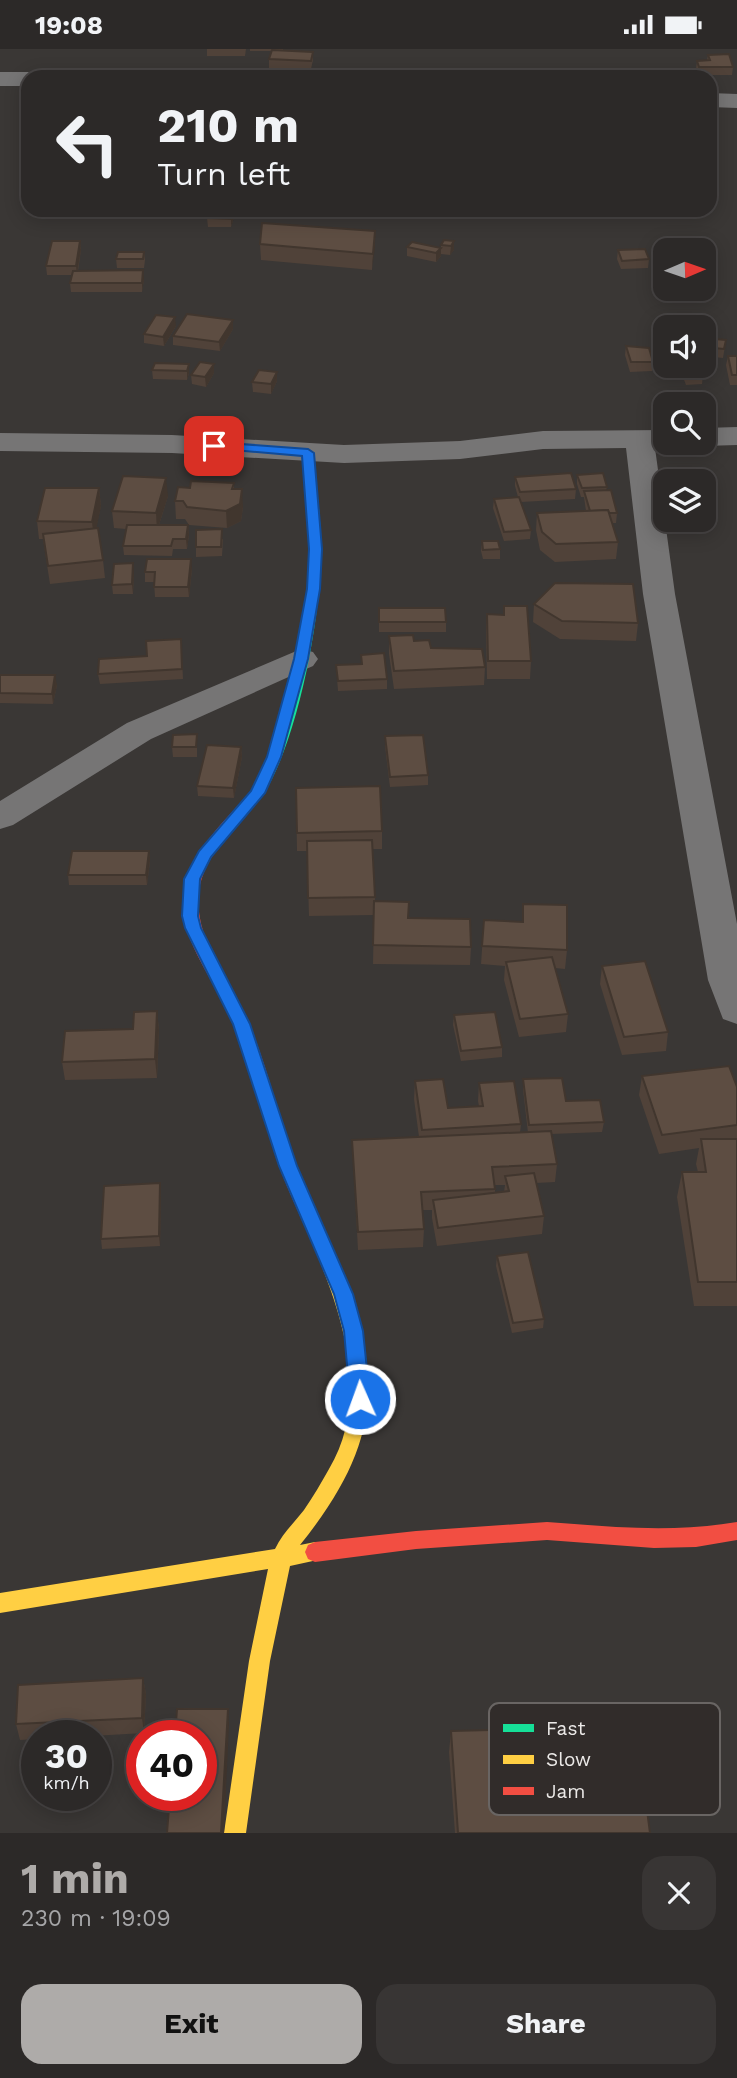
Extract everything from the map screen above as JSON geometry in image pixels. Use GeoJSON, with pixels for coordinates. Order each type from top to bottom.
{"type":"FeatureCollection","features":[{"type":"Feature","properties":{"kind":"street"},"geometry":{"type":"LineString","coordinates":[[0,79],[21,79]]}},
{"type":"Feature","properties":{"kind":"street"},"geometry":{"type":"LineString","coordinates":[[717,100],[737,101]]}},
{"type":"Feature","properties":{"kind":"street"},"geometry":{"type":"LineString","coordinates":[[716,437],[737,436]]}},
{"type":"Feature","properties":{"kind":"street"},"geometry":{"type":"LineString","coordinates":[[0,442],[172,444],[344,454],[460,450],[543,440],[653,439]]}},
{"type":"Feature","properties":{"kind":"street"},"geometry":{"type":"LineString","coordinates":[[235,1833],[262,1640],[282,1556],[313,1515],[352,1443],[359,1417],[358,1362],[343,1294],[288,1166],[241,1024],[193,928],[189,903],[192,879],[205,854],[257,793],[267,777],[301,659],[314,589],[315,549],[308,453]]}},
{"type":"Feature","properties":{"kind":"street"},"geometry":{"type":"LineString","coordinates":[[654,455],[659,594],[728,980],[737,1009]]}},
{"type":"Feature","properties":{"kind":"street"},"geometry":{"type":"LineString","coordinates":[[0,817],[139,731],[301,659]]}},
{"type":"Feature","properties":{"kind":"street"},"geometry":{"type":"LineString","coordinates":[[0,1603],[282,1556],[416,1540],[547,1531],[654,1539],[696,1538],[737,1531]]}},
{"type":"Feature","properties":{"kind":"building"},"geometry":{"type":"Polygon","coordinates":[[[272,50],[313,52],[311,61],[269,59],[272,50]]]}},
{"type":"Feature","properties":{"kind":"building"},"geometry":{"type":"Polygon","coordinates":[[[729,54],[733,67],[699,67],[697,61],[710,60],[708,55],[729,54]]]}},
{"type":"Feature","properties":{"kind":"building"},"geometry":{"type":"Polygon","coordinates":[[[207,217],[231,217],[231,219],[207,217]]]}},
{"type":"Feature","properties":{"kind":"building"},"geometry":{"type":"Polygon","coordinates":[[[262,223],[375,231],[373,254],[260,244],[262,223]]]}},
{"type":"Feature","properties":{"kind":"building"},"geometry":{"type":"Polygon","coordinates":[[[444,240],[454,241],[451,246],[441,245],[444,240]]]}},
{"type":"Feature","properties":{"kind":"building"},"geometry":{"type":"Polygon","coordinates":[[[52,241],[80,241],[76,266],[46,266],[52,241]]]}},
{"type":"Feature","properties":{"kind":"building"},"geometry":{"type":"Polygon","coordinates":[[[412,242],[441,248],[436,253],[407,247],[412,242]]]}},
{"type":"Feature","properties":{"kind":"building"},"geometry":{"type":"Polygon","coordinates":[[[645,249],[649,259],[622,261],[618,250],[645,249]]]}},
{"type":"Feature","properties":{"kind":"building"},"geometry":{"type":"Polygon","coordinates":[[[118,252],[144,252],[143,259],[116,259],[118,252]]]}},
{"type":"Feature","properties":{"kind":"building"},"geometry":{"type":"Polygon","coordinates":[[[143,270],[142,283],[70,283],[73,271],[143,270]]]}},
{"type":"Feature","properties":{"kind":"building"},"geometry":{"type":"Polygon","coordinates":[[[187,314],[233,320],[219,342],[173,336],[187,314]]]}},
{"type":"Feature","properties":{"kind":"building"},"geometry":{"type":"Polygon","coordinates":[[[156,315],[175,317],[163,337],[144,334],[156,315]]]}},
{"type":"Feature","properties":{"kind":"building"},"geometry":{"type":"Polygon","coordinates":[[[716,339],[726,340],[724,349],[716,348],[716,339]]]}},
{"type":"Feature","properties":{"kind":"building"},"geometry":{"type":"Polygon","coordinates":[[[626,346],[649,348],[653,362],[631,362],[626,346]]]}},
{"type":"Feature","properties":{"kind":"building"},"geometry":{"type":"Polygon","coordinates":[[[728,356],[737,356],[737,375],[732,375],[728,356]]]}},
{"type":"Feature","properties":{"kind":"building"},"geometry":{"type":"Polygon","coordinates":[[[200,362],[214,364],[205,377],[191,375],[200,362]]]}},
{"type":"Feature","properties":{"kind":"building"},"geometry":{"type":"Polygon","coordinates":[[[155,363],[189,364],[187,371],[152,370],[155,363]]]}},
{"type":"Feature","properties":{"kind":"building"},"geometry":{"type":"Polygon","coordinates":[[[259,370],[277,372],[271,384],[252,382],[259,370]]]}},
{"type":"Feature","properties":{"kind":"building"},"geometry":{"type":"Polygon","coordinates":[[[571,473],[576,489],[520,492],[515,477],[571,473]]]}},
{"type":"Feature","properties":{"kind":"building"},"geometry":{"type":"Polygon","coordinates":[[[603,473],[607,487],[582,488],[577,475],[603,473]]]}},
{"type":"Feature","properties":{"kind":"building"},"geometry":{"type":"Polygon","coordinates":[[[123,476],[166,478],[156,513],[112,511],[123,476]]]}},
{"type":"Feature","properties":{"kind":"building"},"geometry":{"type":"Polygon","coordinates":[[[191,481],[234,483],[232,489],[242,489],[240,504],[226,511],[187,507],[183,501],[175,501],[178,487],[190,488],[191,481]]]}},
{"type":"Feature","properties":{"kind":"building"},"geometry":{"type":"Polygon","coordinates":[[[45,488],[99,488],[92,522],[37,521],[45,488]]]}},
{"type":"Feature","properties":{"kind":"building"},"geometry":{"type":"Polygon","coordinates":[[[611,490],[617,513],[609,513],[608,510],[590,511],[584,491],[611,490]]]}},
{"type":"Feature","properties":{"kind":"building"},"geometry":{"type":"Polygon","coordinates":[[[519,497],[531,530],[504,532],[494,499],[519,497]]]}},
{"type":"Feature","properties":{"kind":"building"},"geometry":{"type":"Polygon","coordinates":[[[608,510],[618,542],[556,544],[542,532],[537,513],[608,510]]]}},
{"type":"Feature","properties":{"kind":"building"},"geometry":{"type":"Polygon","coordinates":[[[127,525],[188,525],[186,539],[173,539],[171,546],[123,546],[127,525]]]}},
{"type":"Feature","properties":{"kind":"building"},"geometry":{"type":"Polygon","coordinates":[[[98,528],[103,560],[48,566],[43,534],[98,528]]]}},
{"type":"Feature","properties":{"kind":"building"},"geometry":{"type":"Polygon","coordinates":[[[222,529],[221,547],[196,547],[196,530],[222,529]]]}},
{"type":"Feature","properties":{"kind":"building"},"geometry":{"type":"Polygon","coordinates":[[[482,541],[498,541],[500,549],[483,550],[482,541]]]}},
{"type":"Feature","properties":{"kind":"building"},"geometry":{"type":"Polygon","coordinates":[[[147,559],[191,559],[188,587],[154,587],[155,572],[145,572],[147,559]]]}},
{"type":"Feature","properties":{"kind":"building"},"geometry":{"type":"Polygon","coordinates":[[[133,563],[132,584],[112,585],[114,564],[133,563]]]}},
{"type":"Feature","properties":{"kind":"building"},"geometry":{"type":"Polygon","coordinates":[[[555,583],[633,584],[638,623],[562,621],[534,604],[555,583]]]}},
{"type":"Feature","properties":{"kind":"building"},"geometry":{"type":"Polygon","coordinates":[[[504,606],[527,606],[531,661],[488,661],[487,614],[504,615],[504,606]]]}},
{"type":"Feature","properties":{"kind":"building"},"geometry":{"type":"Polygon","coordinates":[[[379,608],[445,608],[446,622],[379,622],[379,608]]]}},
{"type":"Feature","properties":{"kind":"building"},"geometry":{"type":"Polygon","coordinates":[[[413,635],[414,641],[429,640],[431,648],[482,649],[485,667],[394,671],[389,636],[413,635]]]}},
{"type":"Feature","properties":{"kind":"building"},"geometry":{"type":"Polygon","coordinates":[[[181,639],[182,669],[98,674],[99,659],[147,656],[146,641],[181,639]]]}},
{"type":"Feature","properties":{"kind":"building"},"geometry":{"type":"Polygon","coordinates":[[[384,653],[387,679],[338,681],[336,665],[362,664],[361,655],[384,653]]]}},
{"type":"Feature","properties":{"kind":"building"},"geometry":{"type":"Polygon","coordinates":[[[0,675],[55,675],[52,694],[0,693],[0,675]]]}},
{"type":"Feature","properties":{"kind":"building"},"geometry":{"type":"Polygon","coordinates":[[[197,734],[196,747],[172,747],[173,735],[197,734]]]}},
{"type":"Feature","properties":{"kind":"building"},"geometry":{"type":"Polygon","coordinates":[[[423,735],[428,775],[390,777],[385,736],[423,735]]]}},
{"type":"Feature","properties":{"kind":"building"},"geometry":{"type":"Polygon","coordinates":[[[207,745],[241,747],[233,788],[197,786],[207,745]]]}},
{"type":"Feature","properties":{"kind":"building"},"geometry":{"type":"Polygon","coordinates":[[[380,786],[382,831],[297,833],[296,788],[380,786]]]}},
{"type":"Feature","properties":{"kind":"building"},"geometry":{"type":"Polygon","coordinates":[[[372,840],[375,897],[308,898],[307,841],[372,840]]]}},
{"type":"Feature","properties":{"kind":"building"},"geometry":{"type":"Polygon","coordinates":[[[72,851],[149,851],[146,875],[68,875],[72,851]]]}},
{"type":"Feature","properties":{"kind":"building"},"geometry":{"type":"Polygon","coordinates":[[[374,901],[409,902],[408,918],[470,919],[471,947],[373,945],[374,901]]]}},
{"type":"Feature","properties":{"kind":"building"},"geometry":{"type":"Polygon","coordinates":[[[523,904],[567,905],[567,950],[482,946],[484,920],[523,922],[523,904]]]}},
{"type":"Feature","properties":{"kind":"building"},"geometry":{"type":"Polygon","coordinates":[[[552,957],[568,1014],[520,1019],[506,962],[552,957]]]}},
{"type":"Feature","properties":{"kind":"building"},"geometry":{"type":"Polygon","coordinates":[[[645,961],[668,1032],[624,1037],[602,966],[645,961]]]}},
{"type":"Feature","properties":{"kind":"building"},"geometry":{"type":"Polygon","coordinates":[[[157,1011],[155,1059],[62,1062],[65,1031],[133,1029],[134,1012],[157,1011]]]}},
{"type":"Feature","properties":{"kind":"building"},"geometry":{"type":"Polygon","coordinates":[[[495,1012],[502,1047],[461,1051],[454,1015],[495,1012]]]}},
{"type":"Feature","properties":{"kind":"building"},"geometry":{"type":"Polygon","coordinates":[[[729,1066],[737,1087],[737,1125],[662,1135],[642,1076],[729,1066]]]}},
{"type":"Feature","properties":{"kind":"building"},"geometry":{"type":"Polygon","coordinates":[[[562,1078],[566,1101],[600,1100],[604,1122],[529,1125],[523,1079],[562,1078]]]}},
{"type":"Feature","properties":{"kind":"building"},"geometry":{"type":"Polygon","coordinates":[[[443,1079],[448,1108],[483,1106],[479,1083],[514,1081],[521,1124],[422,1130],[415,1081],[443,1079]]]}},
{"type":"Feature","properties":{"kind":"building"},"geometry":{"type":"Polygon","coordinates":[[[551,1131],[557,1164],[492,1167],[495,1189],[421,1192],[424,1229],[358,1232],[352,1140],[551,1131]]]}},
{"type":"Feature","properties":{"kind":"building"},"geometry":{"type":"Polygon","coordinates":[[[701,1139],[737,1139],[737,1282],[698,1282],[682,1172],[706,1172],[701,1139]]]}},
{"type":"Feature","properties":{"kind":"building"},"geometry":{"type":"Polygon","coordinates":[[[534,1173],[544,1216],[438,1228],[433,1200],[509,1191],[505,1176],[534,1173]]]}},
{"type":"Feature","properties":{"kind":"building"},"geometry":{"type":"Polygon","coordinates":[[[160,1183],[159,1236],[101,1239],[104,1186],[160,1183]]]}},
{"type":"Feature","properties":{"kind":"building"},"geometry":{"type":"Polygon","coordinates":[[[528,1252],[544,1319],[513,1323],[497,1256],[528,1252]]]}},
{"type":"Feature","properties":{"kind":"building"},"geometry":{"type":"Polygon","coordinates":[[[143,1678],[142,1718],[21,1720],[21,1724],[16,1724],[18,1685],[143,1678]]]}},
{"type":"Feature","properties":{"kind":"building"},"geometry":{"type":"Polygon","coordinates":[[[177,1709],[228,1709],[221,1833],[167,1833],[169,1811],[217,1811],[217,1720],[176,1720],[177,1709]]]}},
{"type":"Feature","properties":{"kind":"building"},"geometry":{"type":"Polygon","coordinates":[[[489,1730],[489,1815],[648,1815],[650,1833],[458,1833],[451,1731],[489,1730]]]}},
{"type":"Feature","properties":{"kind":"traffic: fast"},"geometry":{"type":"LineString","coordinates":[[258,792],[267,777],[290,708],[311,612],[315,554],[308,453]]}},
{"type":"Feature","properties":{"kind":"traffic: slow"},"geometry":{"type":"LineString","coordinates":[[235,1833],[259,1661],[281,1560],[287,1546],[313,1514],[341,1467],[349,1451],[358,1419],[360,1395],[356,1348],[344,1301],[327,1257]]}},
{"type":"Feature","properties":{"kind":"traffic: slow"},"geometry":{"type":"LineString","coordinates":[[0,1603],[315,1552]]}},
{"type":"Feature","properties":{"kind":"traffic: jam"},"geometry":{"type":"LineString","coordinates":[[258,792],[207,853],[198,870],[192,887],[190,907],[193,928],[241,1023],[288,1166],[327,1257]]}},
{"type":"Feature","properties":{"kind":"traffic: jam"},"geometry":{"type":"LineString","coordinates":[[315,1552],[416,1540],[547,1531],[654,1539],[696,1538],[737,1531]]}},
{"type":"Feature","properties":{"kind":"route"},"geometry":{"type":"LineString","coordinates":[[214,446],[308,453],[313,501],[314,589],[301,659],[267,777],[257,793],[205,854],[189,891],[190,916],[193,928],[241,1024],[288,1166],[343,1294],[354,1331],[360,1399]]}}]}
